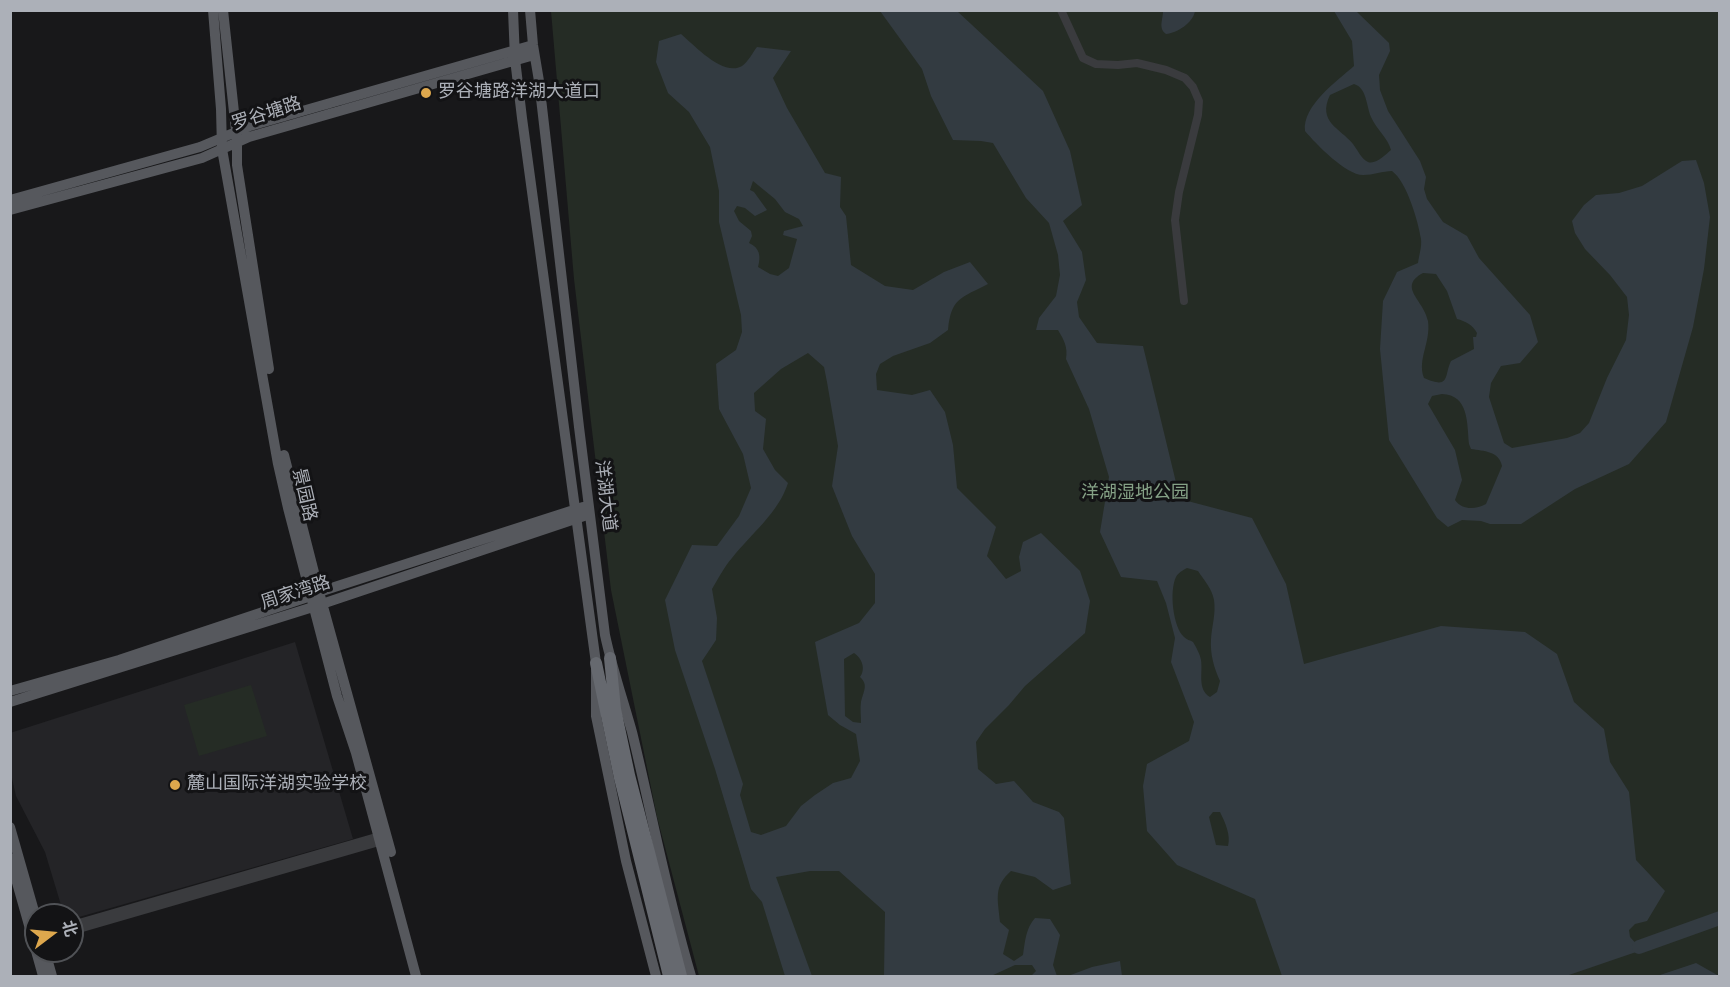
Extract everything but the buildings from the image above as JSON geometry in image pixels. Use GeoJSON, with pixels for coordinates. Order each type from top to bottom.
{"type":"FeatureCollection","features":[{"type":"Feature","properties":{"kind":"highway"},"geometry":{"type":"LineString","coordinates":[[610,658],[624,776],[681,976]]}},
{"type":"Feature","properties":{"kind":"highway"},"geometry":{"type":"LineString","coordinates":[[596,663],[669,976]]}},
{"type":"Feature","properties":{"kind":"main road","name":"景园路"},"geometry":{"type":"LineString","coordinates":[[213,10],[222,149],[278,464],[316,599]]}},
{"type":"Feature","properties":{"kind":"main road","name":"景园路"},"geometry":{"type":"LineString","coordinates":[[223,10],[237,165],[283,451],[337,696],[424,976]]}},
{"type":"Feature","properties":{"kind":"main road","name":"洋湖大道"},"geometry":{"type":"LineString","coordinates":[[513,10],[515,55],[596,663],[596,716],[626,861],[656,976]]}},
{"type":"Feature","properties":{"kind":"main road","name":"洋湖大道"},"geometry":{"type":"LineString","coordinates":[[530,10],[610,658],[632,732],[675,922],[691,976]]}},
{"type":"Feature","properties":{"kind":"main road","name":"罗谷塘路"},"geometry":{"type":"LineString","coordinates":[[10,201],[200,147],[222,136],[236,136],[534,50]]}},
{"type":"Feature","properties":{"kind":"main road","name":"罗谷塘路"},"geometry":{"type":"LineString","coordinates":[[10,210],[202,158],[222,149],[236,136]]}},
{"type":"Feature","properties":{"kind":"main road","name":"周家湾路"},"geometry":{"type":"LineString","coordinates":[[10,702],[590,510]]}},
{"type":"Feature","properties":{"kind":"main road","name":"周家湾路"},"geometry":{"type":"LineString","coordinates":[[10,692],[316,599]]}},
{"type":"Feature","properties":{"kind":"main road"},"geometry":{"type":"LineString","coordinates":[[10,827],[32,903]]}},
{"type":"Feature","properties":{"kind":"main road","name":"景园路"},"geometry":{"type":"LineString","coordinates":[[383,838],[417,976]]}},
{"type":"Feature","properties":{"kind":"main road"},"geometry":{"type":"LineString","coordinates":[[10,858],[24,905]]}},
{"type":"Feature","properties":{"kind":"street"},"geometry":{"type":"LineString","coordinates":[[1061,10],[1083,58],[1096,64],[1137,63],[1166,70],[1185,78],[1193,87],[1198,101],[1198,115],[1179,192],[1175,220],[1184,301]]}},
{"type":"Feature","properties":{"kind":"street"},"geometry":{"type":"LineString","coordinates":[[84,922],[383,838]]}},
{"type":"Feature","properties":{"kind":"street"},"geometry":{"type":"LineString","coordinates":[[84,927],[383,838]]}},
{"type":"Feature","properties":{"kind":"shaded area"},"geometry":{"type":"Polygon","coordinates":[[[880,11],[957,11],[1043,91],[1070,151],[1082,205],[1063,221],[1082,252],[1086,280],[1077,302],[1079,317],[1097,343],[1143,346],[1180,499],[1252,518],[1286,584],[1304,664],[1441,626],[1525,632],[1557,654],[1574,702],[1604,729],[1610,762],[1629,792],[1636,860],[1665,891],[1647,921],[1635,924],[1629,930],[1630,937],[1639,947],[1639,951],[1566,976],[1282,976],[1255,899],[1177,865],[1147,831],[1143,786],[1147,764],[1189,741],[1194,722],[1171,662],[1175,638],[1166,603],[1157,581],[1121,577],[1100,532],[1109,477],[1089,409],[1066,359],[1065,344],[1058,330],[1036,330],[1039,318],[1056,296],[1060,275],[1058,255],[1049,223],[1026,198],[993,143],[953,140],[931,96],[922,69],[880,11]],[[1187,568],[1178,574],[1174,583],[1175,617],[1180,632],[1193,642],[1199,653],[1203,690],[1210,697],[1217,692],[1220,681],[1211,650],[1214,600],[1210,588],[1198,571],[1187,568]],[[1213,812],[1209,817],[1216,845],[1228,846],[1228,833],[1224,820],[1220,812],[1213,812]]]}},
{"type":"Feature","properties":{"kind":"shaded area"},"geometry":{"type":"Polygon","coordinates":[[[1163,11],[1195,11],[1191,20],[1184,27],[1166,34],[1162,26],[1163,11]]]}},
{"type":"Feature","properties":{"kind":"shaded area"},"geometry":{"type":"Polygon","coordinates":[[[1334,11],[1356,11],[1389,43],[1390,51],[1379,75],[1380,90],[1388,111],[1420,161],[1426,177],[1424,189],[1427,199],[1443,222],[1467,236],[1479,258],[1530,315],[1538,342],[1520,363],[1501,366],[1491,383],[1489,397],[1504,443],[1512,448],[1567,438],[1580,433],[1589,423],[1607,378],[1626,340],[1629,315],[1627,297],[1585,249],[1575,233],[1572,221],[1584,205],[1596,195],[1619,193],[1642,186],[1682,161],[1696,160],[1704,183],[1710,217],[1704,269],[1693,327],[1666,422],[1629,464],[1575,489],[1521,524],[1490,524],[1462,520],[1448,527],[1437,518],[1389,440],[1380,349],[1383,301],[1397,272],[1418,263],[1421,242],[1417,222],[1407,193],[1392,171],[1367,175],[1356,174],[1340,165],[1305,131],[1309,112],[1315,103],[1354,66],[1352,41],[1334,11]],[[1354,84],[1330,95],[1326,112],[1332,124],[1353,144],[1364,159],[1371,163],[1381,159],[1391,150],[1371,117],[1364,93],[1354,84]],[[1423,273],[1412,283],[1412,289],[1428,321],[1428,337],[1422,371],[1424,378],[1443,382],[1451,361],[1474,349],[1473,337],[1476,337],[1477,333],[1469,324],[1457,319],[1447,291],[1436,274],[1423,273]],[[1442,394],[1432,396],[1428,404],[1455,450],[1462,480],[1455,500],[1461,506],[1469,508],[1486,504],[1502,466],[1498,457],[1481,450],[1471,449],[1467,419],[1457,399],[1442,394]]]}},
{"type":"Feature","properties":{"kind":"shaded area"},"geometry":{"type":"Polygon","coordinates":[[[681,34],[718,64],[734,68],[742,66],[757,47],[791,51],[773,78],[787,108],[825,173],[841,177],[840,207],[846,216],[851,265],[885,286],[913,290],[944,272],[970,262],[988,284],[959,300],[949,319],[948,330],[930,343],[893,356],[880,364],[876,374],[877,390],[912,395],[930,390],[945,412],[953,445],[957,488],[996,527],[987,556],[1006,579],[1021,571],[1019,557],[1023,542],[1041,533],[1080,571],[1090,601],[1085,633],[1025,686],[976,742],[978,769],[996,784],[1014,781],[1033,802],[1059,812],[1064,818],[1071,884],[1053,890],[1035,877],[1011,871],[1001,882],[998,894],[1000,922],[1009,930],[1003,954],[1014,961],[1023,955],[1026,935],[1035,918],[1050,919],[1060,935],[1053,965],[1057,976],[1031,976],[1036,971],[1032,965],[1015,965],[991,976],[884,976],[885,912],[839,871],[810,871],[776,877],[812,976],[785,976],[762,902],[751,889],[715,769],[675,650],[665,600],[692,545],[717,546],[739,516],[751,488],[743,454],[719,409],[716,364],[736,350],[742,332],[741,315],[719,222],[719,191],[710,147],[689,112],[668,93],[656,62],[659,41],[681,34]],[[753,181],[750,190],[767,210],[755,216],[745,208],[737,206],[734,211],[739,221],[751,231],[752,236],[749,243],[759,253],[758,267],[778,276],[789,268],[797,239],[783,235],[784,231],[803,226],[799,219],[785,212],[775,199],[753,181]],[[808,353],[781,369],[754,393],[755,411],[766,419],[763,449],[775,470],[788,483],[778,504],[729,562],[712,589],[717,618],[716,640],[702,661],[743,784],[740,795],[751,832],[761,835],[786,826],[801,806],[815,795],[833,783],[851,778],[860,761],[856,734],[828,715],[815,642],[859,623],[875,603],[875,574],[852,536],[832,486],[838,446],[824,367],[808,353]],[[854,653],[844,659],[845,716],[853,722],[861,723],[861,704],[865,689],[860,677],[863,671],[862,664],[854,653]]]}},
{"type":"Feature","properties":{"kind":"shaded area","name":"麓山国际洋湖实验学校"},"geometry":{"type":"Polygon","coordinates":[[[295,642],[353,839],[84,916],[84,903],[60,903],[45,852],[16,796],[11,774],[10,733],[295,642]]]}},
{"type":"Feature","properties":{"kind":"shaded area"},"geometry":{"type":"Polygon","coordinates":[[[1120,961],[1122,976],[1068,976],[1092,967],[1120,961]]]}},
{"type":"Feature","properties":{"kind":"shaded area"},"geometry":{"type":"Polygon","coordinates":[[[1696,963],[1719,976],[1657,976],[1696,963]]]}},
{"type":"Feature","properties":{"kind":"green space","name":"洋湖湿地公园"},"geometry":{"type":"Polygon","coordinates":[[[551,11],[1719,11],[1719,976],[699,976],[657,817],[611,590],[574,279],[551,11]]]}},
{"type":"Feature","properties":{"kind":"green space"},"geometry":{"type":"Polygon","coordinates":[[[251,685],[267,736],[199,756],[184,705],[251,685]]]}},
{"type":"Feature","properties":{"kind":"waterway"},"geometry":{"type":"LineString","coordinates":[[1639,947],[1720,918]]}},
{"type":"Feature","properties":{"kind":"place","name":"罗谷塘路洋湖大道口"},"geometry":{"type":"Point","coordinates":[426,93]}},
{"type":"Feature","properties":{"kind":"place","name":"麓山国际洋湖实验学校"},"geometry":{"type":"Point","coordinates":[175,785]}}]}
